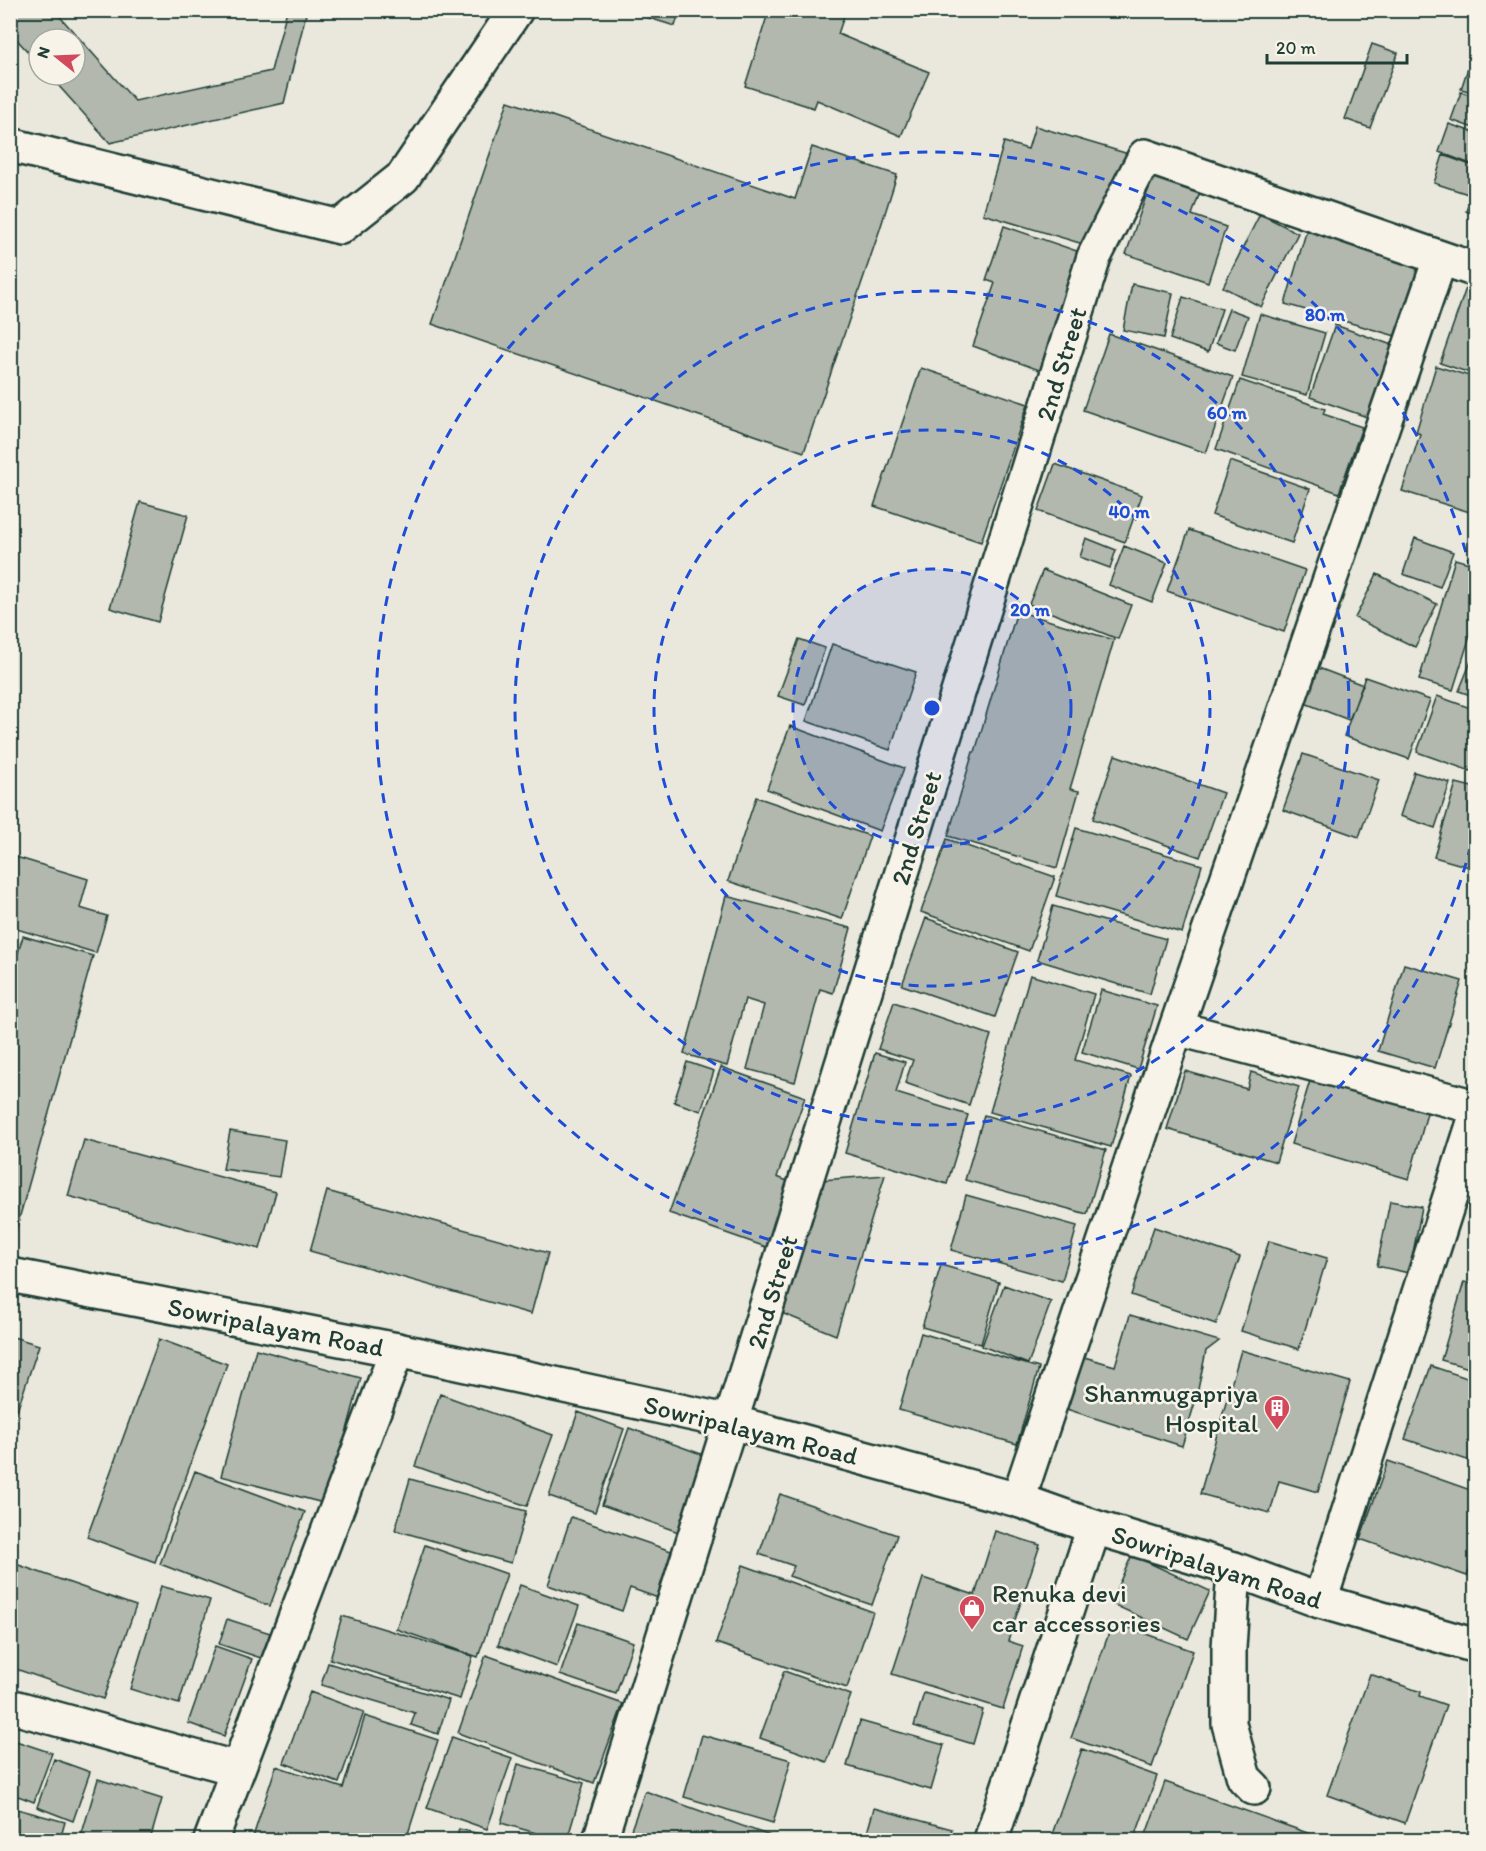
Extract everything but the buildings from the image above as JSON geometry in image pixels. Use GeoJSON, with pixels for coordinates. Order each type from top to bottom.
{"type":"FeatureCollection","features":[{"type":"Feature","properties":{"kind":"street"},"geometry":{"type":"LineString","coordinates":[[10,145],[339,227],[402,177],[516,10]]}},
{"type":"Feature","properties":{"kind":"street","name":"2nd Street"},"geometry":{"type":"LineString","coordinates":[[600,1840],[1094,256],[1145,156],[1476,270]]}},
{"type":"Feature","properties":{"kind":"street"},"geometry":{"type":"LineString","coordinates":[[1018,1500],[1176,1028],[1440,259]]}},
{"type":"Feature","properties":{"kind":"street"},"geometry":{"type":"LineString","coordinates":[[1176,1028],[1476,1107]]}},
{"type":"Feature","properties":{"kind":"street"},"geometry":{"type":"LineString","coordinates":[[1320,1600],[1476,1116]]}},
{"type":"Feature","properties":{"kind":"street","name":"Sowripalayam Road"},"geometry":{"type":"LineString","coordinates":[[10,1275],[397,1350],[731,1422],[1018,1500],[1094,1527],[1234,1569],[1320,1600],[1476,1646]]}},
{"type":"Feature","properties":{"kind":"street"},"geometry":{"type":"LineString","coordinates":[[211,1840],[397,1350]]}},
{"type":"Feature","properties":{"kind":"street"},"geometry":{"type":"LineString","coordinates":[[991,1840],[1094,1527]]}},
{"type":"Feature","properties":{"kind":"street"},"geometry":{"type":"LineString","coordinates":[[1234,1569],[1229,1648],[1229,1724],[1244,1778],[1254,1788]]}},
{"type":"Feature","properties":{"kind":"street"},"geometry":{"type":"LineString","coordinates":[[10,1706],[238,1769]]}},
{"type":"Feature","properties":{"kind":"place","name":"Shanmugapriya Hospital"},"geometry":{"type":"Point","coordinates":[1277,1431]}},
{"type":"Feature","properties":{"kind":"place","name":"Renuka devi car accessories"},"geometry":{"type":"Point","coordinates":[972,1631]}}]}
